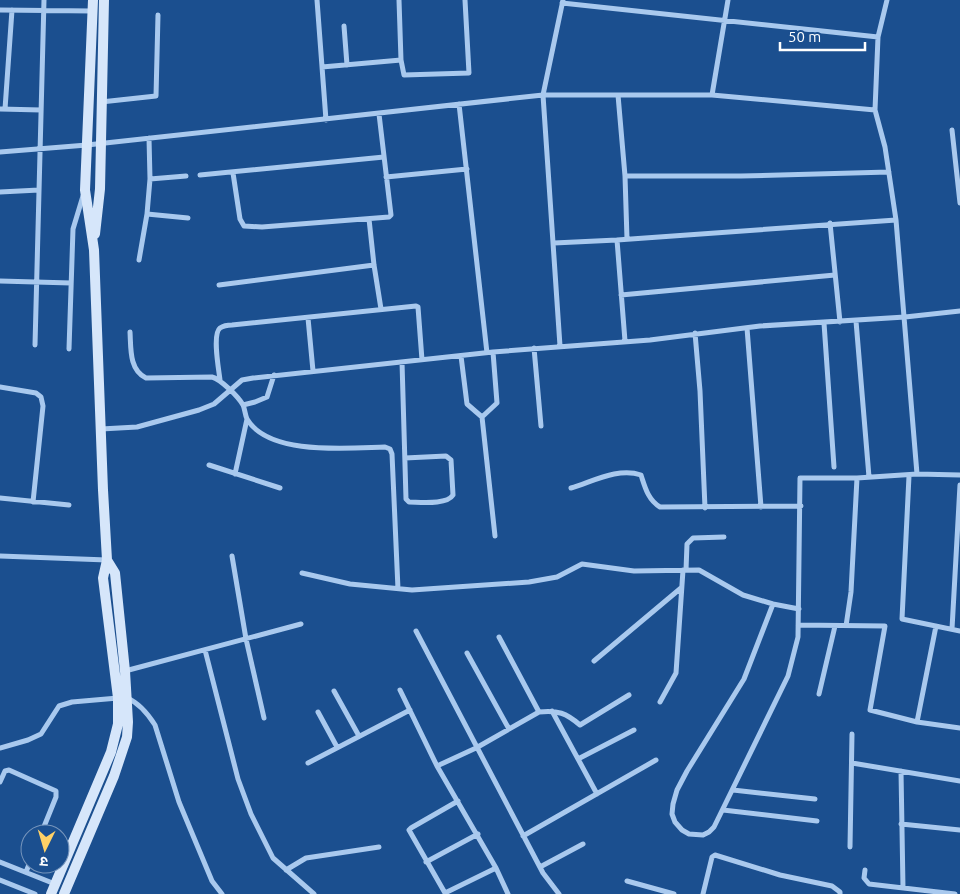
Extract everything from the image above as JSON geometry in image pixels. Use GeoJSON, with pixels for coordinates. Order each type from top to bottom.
{"type":"FeatureCollection","features":[{"type":"Feature","properties":{"kind":"street"},"geometry":{"type":"LineString","coordinates":[[36,345],[44,0]]}},
{"type":"Feature","properties":{"kind":"street"},"geometry":{"type":"LineString","coordinates":[[64,894],[124,751],[128,722],[122,698],[103,578],[107,560],[100,429],[94,250],[85,190],[93,0]]}},
{"type":"Feature","properties":{"kind":"street"},"geometry":{"type":"LineString","coordinates":[[94,250],[100,190],[104,0]]}},
{"type":"Feature","properties":{"kind":"street"},"geometry":{"type":"LineString","coordinates":[[317,0],[326,120]]}},
{"type":"Feature","properties":{"kind":"street"},"geometry":{"type":"LineString","coordinates":[[400,0],[401,60],[404,75],[469,73],[465,0]]}},
{"type":"Feature","properties":{"kind":"street"},"geometry":{"type":"LineString","coordinates":[[712,95],[728,0]]}},
{"type":"Feature","properties":{"kind":"street"},"geometry":{"type":"LineString","coordinates":[[887,0],[878,37],[875,110],[885,147],[896,220],[917,474]]}},
{"type":"Feature","properties":{"kind":"street"},"geometry":{"type":"LineString","coordinates":[[560,346],[543,96],[562,2],[878,37]]}},
{"type":"Feature","properties":{"kind":"street"},"geometry":{"type":"LineString","coordinates":[[0,10],[92,11]]}},
{"type":"Feature","properties":{"kind":"street"},"geometry":{"type":"LineString","coordinates":[[12,10],[2,109],[41,110]]}},
{"type":"Feature","properties":{"kind":"street"},"geometry":{"type":"LineString","coordinates":[[101,102],[156,96],[158,15]]}},
{"type":"Feature","properties":{"kind":"street"},"geometry":{"type":"LineString","coordinates":[[344,26],[347,65]]}},
{"type":"Feature","properties":{"kind":"street"},"geometry":{"type":"LineString","coordinates":[[322,67],[401,60]]}},
{"type":"Feature","properties":{"kind":"street"},"geometry":{"type":"LineString","coordinates":[[618,95],[625,176],[627,239]]}},
{"type":"Feature","properties":{"kind":"street"},"geometry":{"type":"LineString","coordinates":[[0,152],[87,146],[543,96],[712,95],[875,110]]}},
{"type":"Feature","properties":{"kind":"street"},"geometry":{"type":"LineString","coordinates":[[459,104],[497,403],[482,417]]}},
{"type":"Feature","properties":{"kind":"street"},"geometry":{"type":"LineString","coordinates":[[234,173],[240,219],[244,226],[262,227],[390,216],[379,114]]}},
{"type":"Feature","properties":{"kind":"street"},"geometry":{"type":"LineString","coordinates":[[952,130],[960,203]]}},
{"type":"Feature","properties":{"kind":"street"},"geometry":{"type":"LineString","coordinates":[[139,260],[147,214],[150,179],[149,138]]}},
{"type":"Feature","properties":{"kind":"street"},"geometry":{"type":"LineString","coordinates":[[200,175],[384,157]]}},
{"type":"Feature","properties":{"kind":"street"},"geometry":{"type":"LineString","coordinates":[[386,176],[466,169]]}},
{"type":"Feature","properties":{"kind":"street"},"geometry":{"type":"LineString","coordinates":[[625,176],[741,176],[889,172]]}},
{"type":"Feature","properties":{"kind":"street"},"geometry":{"type":"LineString","coordinates":[[150,179],[186,176]]}},
{"type":"Feature","properties":{"kind":"street"},"geometry":{"type":"LineString","coordinates":[[0,192],[40,190]]}},
{"type":"Feature","properties":{"kind":"street"},"geometry":{"type":"LineString","coordinates":[[69,349],[73,229],[85,190]]}},
{"type":"Feature","properties":{"kind":"street"},"geometry":{"type":"LineString","coordinates":[[147,214],[188,218]]}},
{"type":"Feature","properties":{"kind":"street"},"geometry":{"type":"LineString","coordinates":[[369,219],[381,309]]}},
{"type":"Feature","properties":{"kind":"street"},"geometry":{"type":"LineString","coordinates":[[554,242],[617,240],[896,220]]}},
{"type":"Feature","properties":{"kind":"street"},"geometry":{"type":"LineString","coordinates":[[830,224],[840,322]]}},
{"type":"Feature","properties":{"kind":"street"},"geometry":{"type":"LineString","coordinates":[[617,240],[625,341]]}},
{"type":"Feature","properties":{"kind":"street"},"geometry":{"type":"LineString","coordinates":[[219,284],[374,265]]}},
{"type":"Feature","properties":{"kind":"street"},"geometry":{"type":"LineString","coordinates":[[621,295],[835,275]]}},
{"type":"Feature","properties":{"kind":"street"},"geometry":{"type":"LineString","coordinates":[[0,281],[71,282]]}},
{"type":"Feature","properties":{"kind":"street"},"geometry":{"type":"LineString","coordinates":[[220,380],[216,344],[220,328],[232,325],[381,309],[418,306],[422,360]]}},
{"type":"Feature","properties":{"kind":"street"},"geometry":{"type":"LineString","coordinates":[[100,429],[137,428],[165,421],[214,404],[242,380],[274,375],[490,352],[625,341],[747,328],[856,321],[960,311]]}},
{"type":"Feature","properties":{"kind":"street"},"geometry":{"type":"LineString","coordinates":[[308,318],[313,371]]}},
{"type":"Feature","properties":{"kind":"street"},"geometry":{"type":"LineString","coordinates":[[856,321],[869,477]]}},
{"type":"Feature","properties":{"kind":"street"},"geometry":{"type":"LineString","coordinates":[[824,322],[834,467]]}},
{"type":"Feature","properties":{"kind":"street"},"geometry":{"type":"LineString","coordinates":[[747,328],[761,507]]}},
{"type":"Feature","properties":{"kind":"street"},"geometry":{"type":"LineString","coordinates":[[130,332],[132,360],[141,376],[146,378],[212,377],[220,380],[243,405],[248,419],[262,434],[280,443],[316,447],[385,447],[390,449],[392,454],[398,589]]}},
{"type":"Feature","properties":{"kind":"street"},"geometry":{"type":"LineString","coordinates":[[694,334],[700,391],[704,508]]}},
{"type":"Feature","properties":{"kind":"street"},"geometry":{"type":"LineString","coordinates":[[534,348],[541,426]]}},
{"type":"Feature","properties":{"kind":"street"},"geometry":{"type":"LineString","coordinates":[[461,356],[467,404],[482,417],[495,536]]}},
{"type":"Feature","properties":{"kind":"street"},"geometry":{"type":"LineString","coordinates":[[402,362],[406,499],[409,502],[444,502],[451,499],[453,495],[451,460],[446,456],[405,458]]}},
{"type":"Feature","properties":{"kind":"street"},"geometry":{"type":"LineString","coordinates":[[243,405],[267,397],[274,375]]}},
{"type":"Feature","properties":{"kind":"street"},"geometry":{"type":"LineString","coordinates":[[0,387],[36,392],[41,397],[44,406],[33,502]]}},
{"type":"Feature","properties":{"kind":"street"},"geometry":{"type":"LineString","coordinates":[[235,474],[248,419]]}},
{"type":"Feature","properties":{"kind":"street"},"geometry":{"type":"LineString","coordinates":[[209,465],[280,488]]}},
{"type":"Feature","properties":{"kind":"street"},"geometry":{"type":"LineString","coordinates":[[571,488],[598,478],[629,472],[641,475],[649,497],[660,508],[801,506]]}},
{"type":"Feature","properties":{"kind":"street"},"geometry":{"type":"LineString","coordinates":[[773,604],[744,679],[677,790],[672,814],[675,822],[682,830],[689,834],[703,835],[710,832],[714,827],[788,676],[798,637],[800,478],[857,478],[917,474],[960,475]]}},
{"type":"Feature","properties":{"kind":"street"},"geometry":{"type":"LineString","coordinates":[[909,476],[902,619],[960,631]]}},
{"type":"Feature","properties":{"kind":"street"},"geometry":{"type":"LineString","coordinates":[[846,626],[851,592],[857,478]]}},
{"type":"Feature","properties":{"kind":"street"},"geometry":{"type":"LineString","coordinates":[[952,629],[960,485]]}},
{"type":"Feature","properties":{"kind":"street"},"geometry":{"type":"LineString","coordinates":[[0,498],[69,505]]}},
{"type":"Feature","properties":{"kind":"street"},"geometry":{"type":"LineString","coordinates":[[660,702],[676,673],[681,588],[688,541],[693,538],[724,537]]}},
{"type":"Feature","properties":{"kind":"street"},"geometry":{"type":"LineString","coordinates":[[0,556],[107,560]]}},
{"type":"Feature","properties":{"kind":"street"},"geometry":{"type":"LineString","coordinates":[[232,556],[246,639],[264,718]]}},
{"type":"Feature","properties":{"kind":"street"},"geometry":{"type":"LineString","coordinates":[[29,874],[53,889],[112,752],[125,671],[115,573],[107,560]]}},
{"type":"Feature","properties":{"kind":"street"},"geometry":{"type":"LineString","coordinates":[[302,573],[350,584],[412,590],[529,582],[557,577],[582,564],[634,571],[699,570],[743,595],[799,609]]}},
{"type":"Feature","properties":{"kind":"street"},"geometry":{"type":"LineString","coordinates":[[594,662],[681,588]]}},
{"type":"Feature","properties":{"kind":"street"},"geometry":{"type":"LineString","coordinates":[[125,671],[301,624]]}},
{"type":"Feature","properties":{"kind":"street"},"geometry":{"type":"LineString","coordinates":[[798,625],[885,626],[870,710],[917,722],[960,728]]}},
{"type":"Feature","properties":{"kind":"street"},"geometry":{"type":"LineString","coordinates":[[819,694],[835,626]]}},
{"type":"Feature","properties":{"kind":"street"},"geometry":{"type":"LineString","coordinates":[[917,722],[936,626]]}},
{"type":"Feature","properties":{"kind":"street"},"geometry":{"type":"LineString","coordinates":[[416,631],[543,874],[558,894]]}},
{"type":"Feature","properties":{"kind":"street"},"geometry":{"type":"LineString","coordinates":[[498,637],[539,712]]}},
{"type":"Feature","properties":{"kind":"street"},"geometry":{"type":"LineString","coordinates":[[205,650],[241,788],[251,814],[273,858],[314,894]]}},
{"type":"Feature","properties":{"kind":"street"},"geometry":{"type":"LineString","coordinates":[[467,653],[509,729]]}},
{"type":"Feature","properties":{"kind":"street"},"geometry":{"type":"LineString","coordinates":[[400,690],[437,766],[478,834],[508,894]]}},
{"type":"Feature","properties":{"kind":"street"},"geometry":{"type":"LineString","coordinates":[[334,691],[358,736]]}},
{"type":"Feature","properties":{"kind":"street"},"geometry":{"type":"LineString","coordinates":[[437,766],[476,748],[539,712],[555,710],[570,717],[580,725],[628,695]]}},
{"type":"Feature","properties":{"kind":"street"},"geometry":{"type":"LineString","coordinates":[[0,748],[42,734],[59,706],[72,702],[122,698],[133,700],[155,725],[179,802],[212,880],[222,894]]}},
{"type":"Feature","properties":{"kind":"street"},"geometry":{"type":"LineString","coordinates":[[308,763],[410,710]]}},
{"type":"Feature","properties":{"kind":"street"},"geometry":{"type":"LineString","coordinates":[[552,711],[597,794]]}},
{"type":"Feature","properties":{"kind":"street"},"geometry":{"type":"LineString","coordinates":[[318,712],[337,747]]}},
{"type":"Feature","properties":{"kind":"street"},"geometry":{"type":"LineString","coordinates":[[578,758],[634,730]]}},
{"type":"Feature","properties":{"kind":"street"},"geometry":{"type":"LineString","coordinates":[[850,847],[852,734]]}},
{"type":"Feature","properties":{"kind":"street"},"geometry":{"type":"LineString","coordinates":[[523,836],[656,760]]}},
{"type":"Feature","properties":{"kind":"street"},"geometry":{"type":"LineString","coordinates":[[852,763],[960,780]]}},
{"type":"Feature","properties":{"kind":"street"},"geometry":{"type":"LineString","coordinates":[[0,782],[4,770],[9,770],[56,791],[56,798],[45,824]]}},
{"type":"Feature","properties":{"kind":"street"},"geometry":{"type":"LineString","coordinates":[[901,770],[903,888]]}},
{"type":"Feature","properties":{"kind":"street"},"geometry":{"type":"LineString","coordinates":[[733,790],[815,799]]}},
{"type":"Feature","properties":{"kind":"street"},"geometry":{"type":"LineString","coordinates":[[458,801],[409,830],[426,862],[445,893],[496,868]]}},
{"type":"Feature","properties":{"kind":"street"},"geometry":{"type":"LineString","coordinates":[[722,810],[817,821]]}},
{"type":"Feature","properties":{"kind":"street"},"geometry":{"type":"LineString","coordinates":[[902,824],[960,830]]}},
{"type":"Feature","properties":{"kind":"street"},"geometry":{"type":"LineString","coordinates":[[426,862],[478,834]]}},
{"type":"Feature","properties":{"kind":"street"},"geometry":{"type":"LineString","coordinates":[[540,867],[583,844]]}},
{"type":"Feature","properties":{"kind":"street"},"geometry":{"type":"LineString","coordinates":[[286,870],[306,858],[378,847]]}},
{"type":"Feature","properties":{"kind":"street"},"geometry":{"type":"LineString","coordinates":[[703,894],[712,857],[715,855],[780,875],[832,886],[840,894]]}},
{"type":"Feature","properties":{"kind":"street"},"geometry":{"type":"LineString","coordinates":[[0,862],[20,870]]}},
{"type":"Feature","properties":{"kind":"street"},"geometry":{"type":"LineString","coordinates":[[865,870],[864,878],[869,884],[955,894]]}},
{"type":"Feature","properties":{"kind":"street"},"geometry":{"type":"LineString","coordinates":[[0,880],[35,894]]}},
{"type":"Feature","properties":{"kind":"street"},"geometry":{"type":"LineString","coordinates":[[627,881],[674,894]]}}]}
